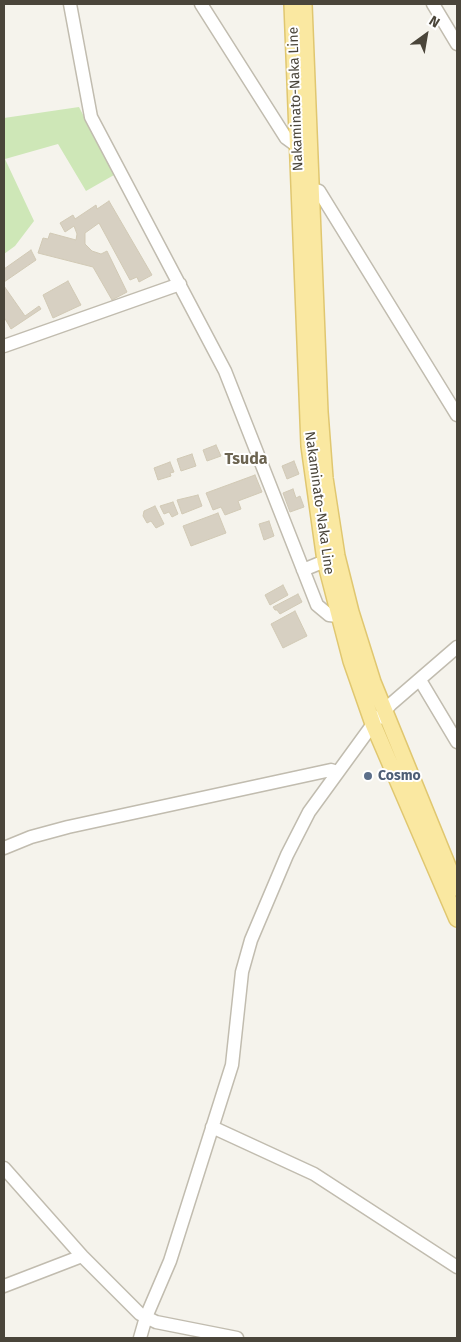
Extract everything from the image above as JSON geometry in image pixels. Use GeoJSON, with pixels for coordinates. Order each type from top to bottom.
{"type":"FeatureCollection","features":[{"type":"Feature","properties":{"kind":"main road","name":"Nakaminato-Naka Line"},"geometry":{"type":"LineString","coordinates":[[292,4],[309,446],[325,561],[338,616],[373,724],[457,919]]}},
{"type":"Feature","properties":{"kind":"main road","name":"Nakaminato-Naka Line"},"geometry":{"type":"LineString","coordinates":[[304,4],[319,402],[325,478],[337,556],[351,612],[384,712],[457,888]]}},
{"type":"Feature","properties":{"kind":"street"},"geometry":{"type":"LineString","coordinates":[[70,4],[90,117],[225,371],[317,605],[329,615],[338,616]]}},
{"type":"Feature","properties":{"kind":"street"},"geometry":{"type":"LineString","coordinates":[[202,4],[286,138],[298,146]]}},
{"type":"Feature","properties":{"kind":"street"},"geometry":{"type":"LineString","coordinates":[[433,4],[457,44]]}},
{"type":"Feature","properties":{"kind":"street"},"geometry":{"type":"LineString","coordinates":[[312,189],[319,191],[457,415]]}},
{"type":"Feature","properties":{"kind":"street"},"geometry":{"type":"LineString","coordinates":[[4,346],[180,284]]}},
{"type":"Feature","properties":{"kind":"street"},"geometry":{"type":"LineString","coordinates":[[303,570],[325,561]]}},
{"type":"Feature","properties":{"kind":"street"},"geometry":{"type":"LineString","coordinates":[[140,1338],[146,1317],[170,1261],[232,1065],[242,972],[250,940],[269,894],[309,812],[373,724],[457,647]]}},
{"type":"Feature","properties":{"kind":"street"},"geometry":{"type":"LineString","coordinates":[[420,680],[457,742]]}},
{"type":"Feature","properties":{"kind":"street"},"geometry":{"type":"LineString","coordinates":[[4,848],[31,837],[68,827],[331,770],[337,772]]}},
{"type":"Feature","properties":{"kind":"street"},"geometry":{"type":"LineString","coordinates":[[212,1127],[314,1174],[457,1267]]}},
{"type":"Feature","properties":{"kind":"street"},"geometry":{"type":"LineString","coordinates":[[4,1168],[82,1256],[146,1317],[156,1322],[237,1338]]}},
{"type":"Feature","properties":{"kind":"street"},"geometry":{"type":"LineString","coordinates":[[4,1286],[82,1256]]}},
{"type":"Feature","properties":{"kind":"green space"},"geometry":{"type":"Polygon","coordinates":[[[79,107],[114,175],[86,191],[58,144],[5,159],[34,221],[15,246],[4,254],[4,118],[79,107]]]}},
{"type":"Feature","properties":{"kind":"building"},"geometry":{"type":"Polygon","coordinates":[[[109,201],[152,275],[139,282],[137,277],[130,280],[99,223],[85,233],[85,244],[92,251],[101,254],[107,251],[127,292],[112,300],[93,267],[38,253],[43,238],[48,239],[50,233],[76,240],[77,234],[74,226],[65,232],[60,223],[73,215],[75,219],[96,205],[97,209],[109,201]]]}},
{"type":"Feature","properties":{"kind":"building"},"geometry":{"type":"Polygon","coordinates":[[[31,250],[36,260],[4,282],[4,269],[31,250]]]}},
{"type":"Feature","properties":{"kind":"building"},"geometry":{"type":"Polygon","coordinates":[[[68,281],[81,305],[53,318],[43,295],[68,281]]]}},
{"type":"Feature","properties":{"kind":"building"},"geometry":{"type":"Polygon","coordinates":[[[4,286],[25,316],[39,306],[41,309],[11,329],[4,317],[4,286]]]}},
{"type":"Feature","properties":{"kind":"building"},"geometry":{"type":"Polygon","coordinates":[[[216,445],[221,456],[207,461],[203,450],[216,445]]]}},
{"type":"Feature","properties":{"kind":"building"},"geometry":{"type":"Polygon","coordinates":[[[192,454],[196,466],[181,471],[177,459],[192,454]]]}},
{"type":"Feature","properties":{"kind":"building"},"geometry":{"type":"Polygon","coordinates":[[[294,461],[299,474],[287,479],[282,466],[294,461]]]}},
{"type":"Feature","properties":{"kind":"building"},"geometry":{"type":"Polygon","coordinates":[[[170,462],[174,472],[170,473],[171,476],[158,480],[154,468],[170,462]]]}},
{"type":"Feature","properties":{"kind":"building"},"geometry":{"type":"Polygon","coordinates":[[[255,475],[262,492],[238,501],[241,509],[225,515],[221,507],[213,510],[206,493],[255,475]]]}},
{"type":"Feature","properties":{"kind":"building"},"geometry":{"type":"Polygon","coordinates":[[[293,489],[296,498],[300,496],[304,507],[290,512],[283,493],[293,489]]]}},
{"type":"Feature","properties":{"kind":"building"},"geometry":{"type":"Polygon","coordinates":[[[198,495],[202,506],[182,514],[177,500],[198,495]]]}},
{"type":"Feature","properties":{"kind":"building"},"geometry":{"type":"Polygon","coordinates":[[[173,502],[178,514],[172,517],[169,512],[164,514],[160,506],[173,502]]]}},
{"type":"Feature","properties":{"kind":"building"},"geometry":{"type":"Polygon","coordinates":[[[155,506],[164,524],[156,528],[151,521],[147,523],[143,516],[144,511],[155,506]]]}},
{"type":"Feature","properties":{"kind":"building"},"geometry":{"type":"Polygon","coordinates":[[[218,513],[226,533],[191,546],[183,526],[218,513]]]}},
{"type":"Feature","properties":{"kind":"building"},"geometry":{"type":"Polygon","coordinates":[[[269,521],[274,536],[264,540],[259,524],[269,521]]]}},
{"type":"Feature","properties":{"kind":"building"},"geometry":{"type":"Polygon","coordinates":[[[283,585],[288,595],[270,605],[265,595],[283,585]]]}},
{"type":"Feature","properties":{"kind":"building"},"geometry":{"type":"Polygon","coordinates":[[[298,594],[302,602],[280,614],[273,607],[298,594]]]}},
{"type":"Feature","properties":{"kind":"building"},"geometry":{"type":"Polygon","coordinates":[[[295,611],[307,636],[283,648],[271,624],[295,611]]]}},
{"type":"Feature","properties":{"kind":"place","name":"Cosmo"},"geometry":{"type":"Point","coordinates":[368,776]}},
{"type":"Feature","properties":{"kind":"district","name":"Tsuda"},"geometry":{"type":"Point","coordinates":[246,460]}}]}
